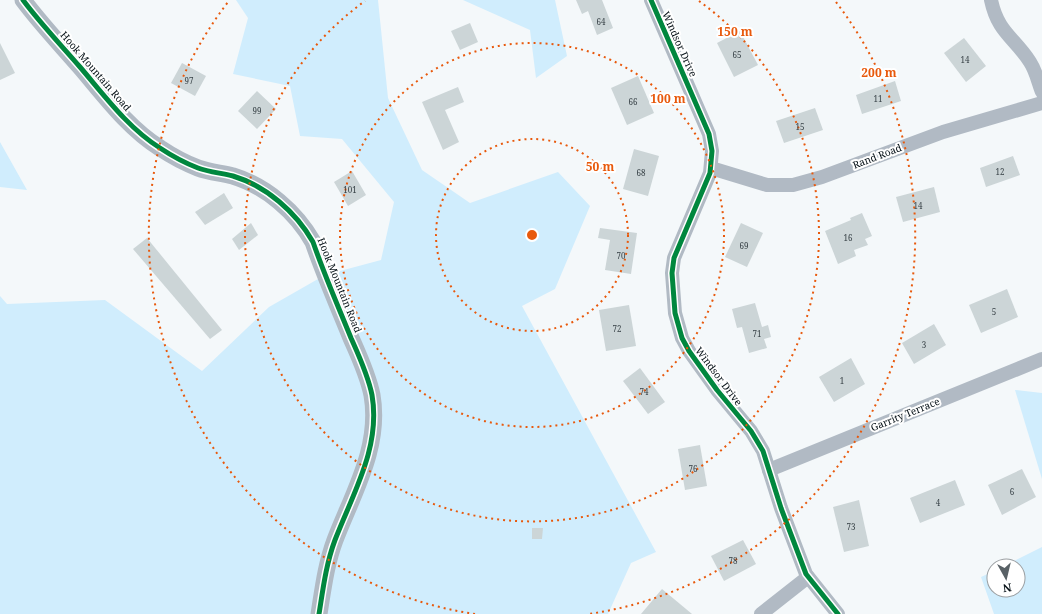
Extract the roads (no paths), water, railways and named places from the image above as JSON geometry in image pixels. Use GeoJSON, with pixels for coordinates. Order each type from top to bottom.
{"type":"FeatureCollection","features":[{"type":"Feature","properties":{"kind":"street","name":"Hook Mountain Road"},"geometry":{"type":"LineString","coordinates":[[23,0],[138,132],[159,148],[180,160],[198,168],[234,176],[250,182],[265,191],[293,213],[304,226],[313,242],[364,369],[372,394],[373,412],[373,430],[366,464],[335,541],[329,561],[319,614]]}},
{"type":"Feature","properties":{"kind":"street","name":"Windsor Drive"},"geometry":{"type":"LineString","coordinates":[[651,0],[668,35],[709,134],[712,151],[711,168],[706,187],[674,258],[672,288],[675,313],[682,338],[688,351],[717,390],[751,431],[763,451],[781,508],[808,577],[838,614]]}},
{"type":"Feature","properties":{"kind":"street"},"geometry":{"type":"LineString","coordinates":[[991,0],[994,15],[1000,26],[1030,61],[1042,92]]}},
{"type":"Feature","properties":{"kind":"street","name":"Rand Road"},"geometry":{"type":"LineString","coordinates":[[711,168],[767,185],[793,186],[822,177],[943,132],[1042,103]]}},
{"type":"Feature","properties":{"kind":"street","name":"Garrity Terrace"},"geometry":{"type":"LineString","coordinates":[[769,470],[1042,359]]}},
{"type":"Feature","properties":{"kind":"street"},"geometry":{"type":"LineString","coordinates":[[761,614],[808,577]]}}]}
